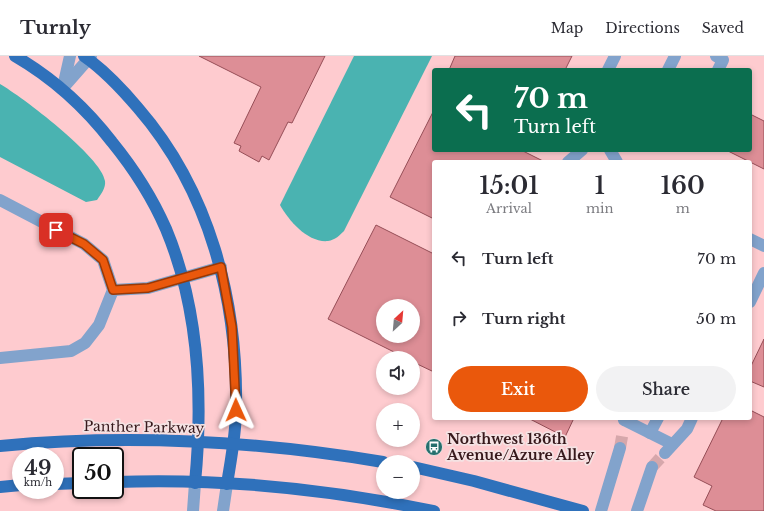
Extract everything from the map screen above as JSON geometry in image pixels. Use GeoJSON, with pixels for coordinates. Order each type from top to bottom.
{"type":"FeatureCollection","features":[{"type":"Feature","properties":{"kind":"main road"},"geometry":{"type":"LineString","coordinates":[[15,56],[43,73],[97,122],[130,165],[149,195],[166,230],[182,279],[194,348],[199,442],[195,483]]}},
{"type":"Feature","properties":{"kind":"main road"},"geometry":{"type":"LineString","coordinates":[[88,57],[127,95],[160,135],[175,157],[208,226],[221,267],[232,327],[236,377],[236,410],[227,484]]}},
{"type":"Feature","properties":{"kind":"main road","name":"Panther Parkway"},"geometry":{"type":"LineString","coordinates":[[0,446],[38,442],[116,440],[199,442],[328,454],[376,461]]}},
{"type":"Feature","properties":{"kind":"main road"},"geometry":{"type":"LineString","coordinates":[[420,469],[481,482],[583,511]]}},
{"type":"Feature","properties":{"kind":"main road"},"geometry":{"type":"LineString","coordinates":[[124,482],[270,485],[377,499],[434,511]]}},
{"type":"Feature","properties":{"kind":"main road"},"geometry":{"type":"LineString","coordinates":[[0,488],[12,486]]}},
{"type":"Feature","properties":{"kind":"street"},"geometry":{"type":"LineString","coordinates":[[62,89],[70,56]]}},
{"type":"Feature","properties":{"kind":"street"},"geometry":{"type":"LineString","coordinates":[[609,68],[615,56]]}},
{"type":"Feature","properties":{"kind":"street"},"geometry":{"type":"LineString","coordinates":[[669,68],[675,56]]}},
{"type":"Feature","properties":{"kind":"street"},"geometry":{"type":"LineString","coordinates":[[716,56],[723,60],[719,68]]}},
{"type":"Feature","properties":{"kind":"street"},"geometry":{"type":"LineString","coordinates":[[62,89],[88,57]]}},
{"type":"Feature","properties":{"kind":"street"},"geometry":{"type":"LineString","coordinates":[[570,160],[580,152]]}},
{"type":"Feature","properties":{"kind":"street"},"geometry":{"type":"LineString","coordinates":[[0,200],[84,244],[103,260],[113,290],[99,325],[85,343],[71,351],[0,358]]}},
{"type":"Feature","properties":{"kind":"street"},"geometry":{"type":"LineString","coordinates":[[752,240],[764,246]]}},
{"type":"Feature","properties":{"kind":"street"},"geometry":{"type":"LineString","coordinates":[[113,290],[148,288],[221,267]]}},
{"type":"Feature","properties":{"kind":"street"},"geometry":{"type":"LineString","coordinates":[[752,298],[764,273]]}},
{"type":"Feature","properties":{"kind":"street"},"geometry":{"type":"LineString","coordinates":[[650,433],[657,420]]}},
{"type":"Feature","properties":{"kind":"street"},"geometry":{"type":"LineString","coordinates":[[624,423],[650,433],[669,449],[687,429],[691,420]]}},
{"type":"Feature","properties":{"kind":"street"},"geometry":{"type":"LineString","coordinates":[[601,511],[620,448]]}},
{"type":"Feature","properties":{"kind":"street"},"geometry":{"type":"LineString","coordinates":[[637,511],[652,467]]}},
{"type":"Feature","properties":{"kind":"street"},"geometry":{"type":"LineString","coordinates":[[193,511],[195,483]]}},
{"type":"Feature","properties":{"kind":"street"},"geometry":{"type":"LineString","coordinates":[[223,511],[227,484]]}},
{"type":"Feature","properties":{"kind":"water"},"geometry":{"type":"Polygon","coordinates":[[[354,56],[432,56],[344,231],[333,240],[321,241],[306,235],[300,230],[288,218],[280,205],[354,56]]]}},
{"type":"Feature","properties":{"kind":"water"},"geometry":{"type":"Polygon","coordinates":[[[0,84],[42,114],[90,157],[100,170],[105,181],[104,189],[97,200],[86,202],[0,157],[0,84]]]}},
{"type":"Feature","properties":{"kind":"building"},"geometry":{"type":"Polygon","coordinates":[[[199,56],[325,56],[292,123],[288,122],[269,160],[262,156],[259,162],[239,151],[241,146],[234,143],[261,87],[199,56]]]}},
{"type":"Feature","properties":{"kind":"building"},"geometry":{"type":"Polygon","coordinates":[[[455,56],[572,56],[566,68],[450,68],[455,56]]]}},
{"type":"Feature","properties":{"kind":"building"},"geometry":{"type":"Polygon","coordinates":[[[432,114],[432,152],[525,152],[541,160],[432,160],[432,218],[390,197],[432,114]]]}},
{"type":"Feature","properties":{"kind":"building"},"geometry":{"type":"Polygon","coordinates":[[[752,115],[764,121],[764,169],[752,163],[752,160],[746,160],[730,152],[752,152],[752,115]]]}},
{"type":"Feature","properties":{"kind":"building"},"geometry":{"type":"Polygon","coordinates":[[[376,225],[432,253],[432,371],[420,365],[420,351],[392,351],[376,343],[328,319],[376,225]]]}},
{"type":"Feature","properties":{"kind":"building"},"geometry":{"type":"Polygon","coordinates":[[[764,339],[764,387],[752,382],[752,364],[764,339]]]}},
{"type":"Feature","properties":{"kind":"building"},"geometry":{"type":"Polygon","coordinates":[[[752,411],[764,417],[764,511],[716,511],[703,505],[712,486],[694,477],[722,420],[752,420],[752,411]]]}},
{"type":"Feature","properties":{"kind":"building"},"geometry":{"type":"Polygon","coordinates":[[[532,420],[573,420],[565,437],[532,420]]]}},
{"type":"Feature","properties":{"kind":"tunnel"},"geometry":{"type":"LineString","coordinates":[[620,448],[623,431]]}},
{"type":"Feature","properties":{"kind":"tunnel"},"geometry":{"type":"LineString","coordinates":[[652,467],[665,453]]}},
{"type":"Feature","properties":{"kind":"place","name":"Northwest 136th Avenue/Azure Alley"},"geometry":{"type":"Point","coordinates":[434,447]}},
{"type":"Feature","properties":{"kind":"route"},"geometry":{"type":"LineString","coordinates":[[56,230],[84,244],[103,260],[113,290],[148,288],[221,267],[232,327],[236,377],[236,410]]}}]}
